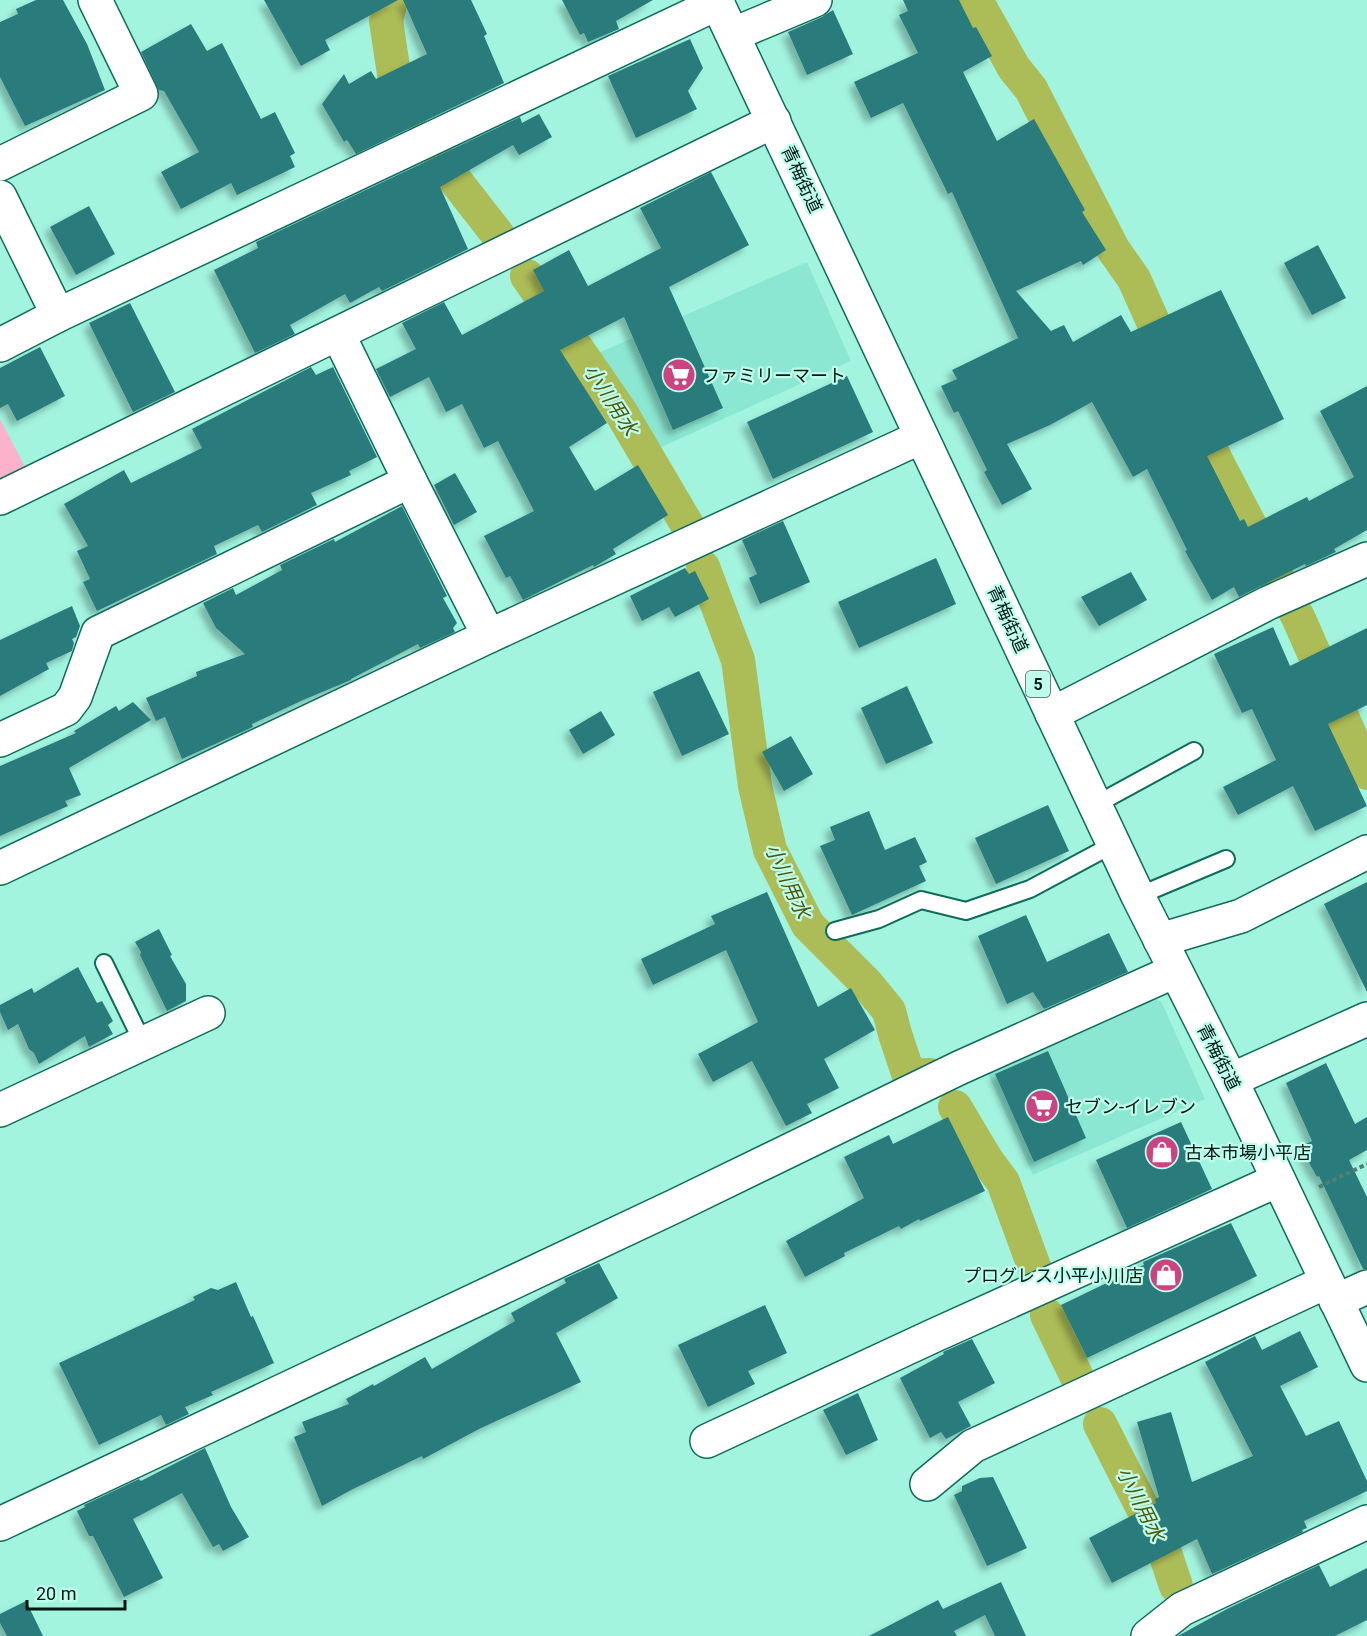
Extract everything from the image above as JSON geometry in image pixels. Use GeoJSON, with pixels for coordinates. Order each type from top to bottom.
{"type":"FeatureCollection","features":[{"type":"Feature","properties":{"kind":"street"},"geometry":{"type":"LineString","coordinates":[[0,164],[141,94],[95,0]]}},
{"type":"Feature","properties":{"kind":"street"},"geometry":{"type":"LineString","coordinates":[[734,34],[815,0]]}},
{"type":"Feature","properties":{"kind":"street"},"geometry":{"type":"LineString","coordinates":[[0,345],[58,315],[717,1]]}},
{"type":"Feature","properties":{"kind":"street","name":"青梅街道"},"geometry":{"type":"LineString","coordinates":[[717,1],[1138,896],[1231,1080],[1367,1365]]}},
{"type":"Feature","properties":{"kind":"street"},"geometry":{"type":"LineString","coordinates":[[0,498],[774,121]]}},
{"type":"Feature","properties":{"kind":"street"},"geometry":{"type":"LineString","coordinates":[[0,197],[58,315]]}},
{"type":"Feature","properties":{"kind":"street"},"geometry":{"type":"LineString","coordinates":[[338,333],[489,636]]}},
{"type":"Feature","properties":{"kind":"street"},"geometry":{"type":"LineString","coordinates":[[0,868],[489,636],[921,436]]}},
{"type":"Feature","properties":{"kind":"street"},"geometry":{"type":"LineString","coordinates":[[0,740],[66,709],[75,697],[98,633],[410,481]]}},
{"type":"Feature","properties":{"kind":"street"},"geometry":{"type":"LineString","coordinates":[[1052,714],[1304,585],[1367,559]]}},
{"type":"Feature","properties":{"kind":"street"},"geometry":{"type":"LineString","coordinates":[[1160,940],[1241,915],[1367,852]]}},
{"type":"Feature","properties":{"kind":"street"},"geometry":{"type":"LineString","coordinates":[[0,1524],[675,1206],[958,1068],[1176,971]]}},
{"type":"Feature","properties":{"kind":"street"},"geometry":{"type":"LineString","coordinates":[[0,1110],[208,1013]]}},
{"type":"Feature","properties":{"kind":"street"},"geometry":{"type":"LineString","coordinates":[[1231,1080],[1367,1019]]}},
{"type":"Feature","properties":{"kind":"street"},"geometry":{"type":"LineString","coordinates":[[707,1441],[943,1331],[1278,1180]]}},
{"type":"Feature","properties":{"kind":"street"},"geometry":{"type":"LineString","coordinates":[[927,1484],[973,1446],[1331,1291],[1367,1287]]}},
{"type":"Feature","properties":{"kind":"street"},"geometry":{"type":"LineString","coordinates":[[1149,1636],[1182,1609],[1367,1522]]}},
{"type":"Feature","properties":{"kind":"lane"},"geometry":{"type":"LineString","coordinates":[[1095,805],[1194,751]]}},
{"type":"Feature","properties":{"kind":"lane"},"geometry":{"type":"LineString","coordinates":[[835,931],[879,919],[921,900],[966,911],[1030,889],[1114,844]]}},
{"type":"Feature","properties":{"kind":"lane"},"geometry":{"type":"LineString","coordinates":[[1138,896],[1226,859]]}},
{"type":"Feature","properties":{"kind":"lane"},"geometry":{"type":"LineString","coordinates":[[104,963],[143,1043]]}},
{"type":"Feature","properties":{"kind":"path"},"geometry":{"type":"LineString","coordinates":[[1309,1191],[1367,1164]]}},
{"type":"Feature","properties":{"kind":"shaded area"},"geometry":{"type":"Polygon","coordinates":[[[807,262],[851,361],[657,449],[596,354],[807,262]]]}},
{"type":"Feature","properties":{"kind":"shaded area"},"geometry":{"type":"Polygon","coordinates":[[[0,419],[26,469],[0,482],[0,419]]]}},
{"type":"Feature","properties":{"kind":"shaded area"},"geometry":{"type":"Polygon","coordinates":[[[1146,998],[1161,1001],[1205,1099],[1033,1175],[986,1069],[1146,998]]]}},
{"type":"Feature","properties":{"kind":"building"},"geometry":{"type":"Polygon","coordinates":[[[36,0],[63,0],[87,44],[105,90],[25,126],[0,77],[0,22],[18,14],[16,9],[36,0]]]}},
{"type":"Feature","properties":{"kind":"building"},"geometry":{"type":"Polygon","coordinates":[[[264,0],[398,0],[325,40],[330,50],[301,66],[264,0]]]}},
{"type":"Feature","properties":{"kind":"building"},"geometry":{"type":"Polygon","coordinates":[[[403,0],[471,0],[487,34],[484,36],[504,83],[356,154],[347,140],[344,142],[322,104],[344,74],[349,84],[371,71],[376,79],[427,54],[403,0]]]}},
{"type":"Feature","properties":{"kind":"building"},"geometry":{"type":"Polygon","coordinates":[[[562,0],[653,0],[616,21],[619,29],[588,42],[584,33],[580,35],[562,0]]]}},
{"type":"Feature","properties":{"kind":"building"},"geometry":{"type":"Polygon","coordinates":[[[903,0],[959,0],[973,28],[976,27],[992,56],[963,72],[997,141],[1034,119],[1085,210],[1082,212],[1106,250],[1083,265],[1081,261],[1016,291],[1051,331],[1064,325],[1073,342],[1121,315],[1131,332],[1221,290],[1284,419],[1207,456],[1240,521],[1244,519],[1248,527],[1307,497],[1309,501],[1354,477],[1320,411],[1367,386],[1367,530],[1334,549],[1336,552],[1306,566],[1305,564],[1239,597],[1234,587],[1212,600],[1185,551],[1187,550],[1147,469],[1133,477],[1092,402],[1050,425],[1007,444],[1032,489],[1002,505],[984,472],[987,470],[958,411],[954,413],[941,386],[957,379],[952,370],[1018,338],[952,192],[948,194],[903,103],[871,118],[854,82],[918,53],[899,15],[908,11],[903,0]]]}},
{"type":"Feature","properties":{"kind":"building"},"geometry":{"type":"Polygon","coordinates":[[[833,10],[853,54],[807,75],[788,32],[833,10]]]}},
{"type":"Feature","properties":{"kind":"building"},"geometry":{"type":"Polygon","coordinates":[[[191,24],[207,51],[222,43],[261,119],[275,112],[295,153],[290,156],[295,167],[237,195],[231,183],[181,209],[161,172],[199,152],[164,91],[159,90],[141,52],[191,24]]]}},
{"type":"Feature","properties":{"kind":"building"},"geometry":{"type":"Polygon","coordinates":[[[690,39],[703,68],[688,91],[697,109],[636,138],[608,76],[690,39]]]}},
{"type":"Feature","properties":{"kind":"building"},"geometry":{"type":"Polygon","coordinates":[[[539,114],[552,137],[519,155],[513,145],[440,187],[468,249],[382,291],[379,287],[350,303],[345,294],[290,325],[295,334],[255,353],[214,270],[258,248],[256,242],[520,117],[522,123],[539,114]]]}},
{"type":"Feature","properties":{"kind":"building"},"geometry":{"type":"Polygon","coordinates":[[[711,172],[749,245],[669,287],[723,408],[673,430],[624,317],[560,350],[607,423],[569,447],[595,491],[638,465],[668,515],[613,549],[616,554],[594,567],[593,565],[523,600],[510,576],[506,578],[484,536],[534,511],[498,441],[484,448],[462,404],[446,412],[429,377],[390,397],[376,369],[416,349],[402,323],[444,302],[462,335],[544,291],[533,270],[569,250],[588,286],[661,248],[640,208],[711,172]]]}},
{"type":"Feature","properties":{"kind":"building"},"geometry":{"type":"Polygon","coordinates":[[[89,206],[115,254],[76,275],[50,227],[89,206]]]}},
{"type":"Feature","properties":{"kind":"building"},"geometry":{"type":"Polygon","coordinates":[[[1318,245],[1346,298],[1312,315],[1284,263],[1318,245]]]}},
{"type":"Feature","properties":{"kind":"building"},"geometry":{"type":"Polygon","coordinates":[[[130,303],[175,392],[133,412],[89,323],[130,303]]]}},
{"type":"Feature","properties":{"kind":"building"},"geometry":{"type":"Polygon","coordinates":[[[40,347],[65,396],[17,421],[8,404],[0,408],[0,368],[40,347]]]}},
{"type":"Feature","properties":{"kind":"building"},"geometry":{"type":"Polygon","coordinates":[[[311,367],[316,375],[333,367],[377,457],[349,471],[351,475],[311,493],[317,505],[262,532],[258,525],[214,546],[217,554],[97,611],[83,582],[90,579],[77,551],[88,546],[64,504],[124,470],[131,483],[202,448],[192,429],[311,367]]]}},
{"type":"Feature","properties":{"kind":"building"},"geometry":{"type":"Polygon","coordinates":[[[847,376],[873,432],[773,479],[747,422],[847,376]]]}},
{"type":"Feature","properties":{"kind":"building"},"geometry":{"type":"Polygon","coordinates":[[[455,473],[477,512],[454,525],[434,485],[455,473]]]}},
{"type":"Feature","properties":{"kind":"building"},"geometry":{"type":"Polygon","coordinates":[[[402,506],[447,596],[443,598],[457,623],[453,628],[455,632],[420,648],[418,644],[351,680],[303,700],[252,724],[253,727],[182,759],[165,717],[156,721],[146,698],[197,676],[196,672],[245,654],[216,628],[203,603],[233,588],[236,595],[282,570],[280,565],[334,539],[335,542],[402,506]]]}},
{"type":"Feature","properties":{"kind":"building"},"geometry":{"type":"Polygon","coordinates":[[[783,521],[810,582],[760,604],[749,578],[757,574],[742,540],[783,521]]]}},
{"type":"Feature","properties":{"kind":"building"},"geometry":{"type":"Polygon","coordinates":[[[936,558],[956,604],[859,648],[838,602],[936,558]]]}},
{"type":"Feature","properties":{"kind":"building"},"geometry":{"type":"Polygon","coordinates":[[[685,568],[689,574],[695,571],[709,599],[675,617],[669,607],[642,621],[630,596],[685,568]]]}},
{"type":"Feature","properties":{"kind":"building"},"geometry":{"type":"Polygon","coordinates":[[[1131,572],[1147,600],[1099,626],[1081,597],[1131,572]]]}},
{"type":"Feature","properties":{"kind":"building"},"geometry":{"type":"Polygon","coordinates":[[[72,606],[80,626],[76,637],[72,639],[74,643],[72,651],[46,663],[49,669],[0,696],[0,640],[72,606]]]}},
{"type":"Feature","properties":{"kind":"building"},"geometry":{"type":"Polygon","coordinates":[[[1273,627],[1290,666],[1367,628],[1367,705],[1328,724],[1367,806],[1315,831],[1293,786],[1238,815],[1223,787],[1276,760],[1252,709],[1242,713],[1214,654],[1273,627]]]}},
{"type":"Feature","properties":{"kind":"building"},"geometry":{"type":"Polygon","coordinates":[[[699,671],[729,734],[682,756],[653,692],[699,671]]]}},
{"type":"Feature","properties":{"kind":"building"},"geometry":{"type":"Polygon","coordinates":[[[907,686],[933,743],[886,764],[861,708],[907,686]]]}},
{"type":"Feature","properties":{"kind":"building"},"geometry":{"type":"Polygon","coordinates":[[[133,702],[151,720],[69,768],[81,795],[65,801],[68,806],[0,836],[0,766],[76,733],[74,731],[116,706],[119,711],[133,702]]]}},
{"type":"Feature","properties":{"kind":"building"},"geometry":{"type":"Polygon","coordinates":[[[601,711],[615,735],[583,754],[569,730],[601,711]]]}},
{"type":"Feature","properties":{"kind":"building"},"geometry":{"type":"Polygon","coordinates":[[[791,736],[813,774],[784,791],[762,752],[791,736]]]}},
{"type":"Feature","properties":{"kind":"building"},"geometry":{"type":"Polygon","coordinates":[[[1048,805],[1069,851],[996,884],[975,838],[1048,805]]]}},
{"type":"Feature","properties":{"kind":"building"},"geometry":{"type":"Polygon","coordinates":[[[869,811],[885,850],[915,837],[927,862],[919,866],[926,881],[852,915],[820,846],[835,840],[830,827],[869,811]]]}},
{"type":"Feature","properties":{"kind":"building"},"geometry":{"type":"Polygon","coordinates":[[[1367,882],[1367,992],[1324,904],[1367,882]]]}},
{"type":"Feature","properties":{"kind":"building"},"geometry":{"type":"Polygon","coordinates":[[[767,892],[818,1007],[851,988],[875,1030],[824,1059],[839,1088],[807,1104],[812,1113],[786,1126],[752,1061],[713,1082],[698,1054],[758,1022],[726,950],[653,985],[641,959],[715,924],[711,916],[767,892]]]}},
{"type":"Feature","properties":{"kind":"building"},"geometry":{"type":"Polygon","coordinates":[[[1026,915],[1047,962],[1109,933],[1128,972],[1044,1009],[1033,992],[1007,1004],[978,936],[1026,915]]]}},
{"type":"Feature","properties":{"kind":"building"},"geometry":{"type":"Polygon","coordinates":[[[159,929],[172,955],[170,956],[186,984],[186,1001],[167,1011],[135,942],[159,929]]]}},
{"type":"Feature","properties":{"kind":"building"},"geometry":{"type":"Polygon","coordinates":[[[78,967],[97,1003],[102,1001],[113,1021],[108,1025],[113,1034],[89,1047],[85,1036],[39,1064],[34,1053],[29,1049],[18,1024],[8,1030],[0,1012],[0,1005],[32,988],[34,993],[78,967]]]}},
{"type":"Feature","properties":{"kind":"building"},"geometry":{"type":"Polygon","coordinates":[[[1048,1051],[1086,1138],[1034,1162],[995,1074],[1048,1051]]]}},
{"type":"Feature","properties":{"kind":"building"},"geometry":{"type":"Polygon","coordinates":[[[1326,1063],[1355,1124],[1367,1117],[1367,1150],[1349,1160],[1367,1197],[1367,1269],[1363,1269],[1319,1176],[1317,1177],[1300,1147],[1312,1141],[1286,1083],[1326,1063]]]}},
{"type":"Feature","properties":{"kind":"building"},"geometry":{"type":"Polygon","coordinates":[[[948,1117],[985,1191],[901,1229],[899,1226],[844,1253],[845,1256],[805,1277],[786,1241],[864,1198],[844,1157],[889,1135],[893,1144],[948,1117]]]}},
{"type":"Feature","properties":{"kind":"building"},"geometry":{"type":"Polygon","coordinates":[[[1181,1122],[1212,1189],[1127,1228],[1096,1160],[1181,1122]]]}},
{"type":"Feature","properties":{"kind":"building"},"geometry":{"type":"Polygon","coordinates":[[[1231,1223],[1257,1276],[1087,1358],[1061,1305],[1144,1265],[1143,1262],[1231,1223]]]}},
{"type":"Feature","properties":{"kind":"building"},"geometry":{"type":"Polygon","coordinates":[[[599,1263],[618,1298],[556,1333],[581,1382],[479,1429],[423,1459],[422,1456],[322,1506],[294,1437],[306,1432],[302,1422],[349,1404],[346,1399],[425,1357],[432,1369],[515,1321],[511,1313],[566,1283],[564,1279],[599,1263]]]}},
{"type":"Feature","properties":{"kind":"building"},"geometry":{"type":"Polygon","coordinates":[[[236,1282],[274,1363],[211,1392],[213,1395],[185,1407],[189,1414],[166,1425],[161,1415],[99,1445],[59,1363],[195,1300],[193,1297],[211,1288],[218,1290],[236,1282]]]}},
{"type":"Feature","properties":{"kind":"building"},"geometry":{"type":"Polygon","coordinates":[[[765,1305],[787,1353],[748,1371],[755,1384],[708,1407],[678,1345],[765,1305]]]}},
{"type":"Feature","properties":{"kind":"building"},"geometry":{"type":"Polygon","coordinates":[[[1300,1331],[1318,1367],[1280,1386],[1306,1436],[1339,1421],[1367,1481],[1367,1491],[1304,1521],[1307,1528],[1302,1530],[1303,1532],[1212,1574],[1197,1539],[1112,1583],[1089,1538],[1156,1503],[1155,1499],[1159,1497],[1137,1422],[1171,1412],[1192,1482],[1253,1456],[1205,1362],[1255,1336],[1262,1350],[1300,1331]]]}},
{"type":"Feature","properties":{"kind":"building"},"geometry":{"type":"Polygon","coordinates":[[[972,1339],[995,1383],[958,1402],[971,1426],[946,1439],[941,1432],[930,1438],[900,1378],[944,1354],[943,1352],[972,1339]]]}},
{"type":"Feature","properties":{"kind":"building"},"geometry":{"type":"Polygon","coordinates":[[[858,1393],[878,1440],[846,1455],[823,1410],[858,1393]]]}},
{"type":"Feature","properties":{"kind":"building"},"geometry":{"type":"Polygon","coordinates":[[[205,1448],[231,1507],[249,1537],[223,1551],[219,1544],[213,1547],[182,1493],[133,1519],[163,1578],[124,1597],[93,1536],[89,1536],[77,1511],[85,1507],[84,1505],[139,1479],[141,1481],[205,1448]]]}},
{"type":"Feature","properties":{"kind":"building"},"geometry":{"type":"Polygon","coordinates":[[[993,1477],[1027,1548],[987,1566],[954,1495],[962,1491],[962,1486],[980,1478],[993,1477]]]}},
{"type":"Feature","properties":{"kind":"building"},"geometry":{"type":"Polygon","coordinates":[[[1319,1565],[1330,1587],[1367,1568],[1367,1620],[1335,1636],[1178,1636],[1227,1609],[1319,1565]]]}},
{"type":"Feature","properties":{"kind":"building"},"geometry":{"type":"Polygon","coordinates":[[[1001,1582],[1026,1636],[995,1636],[985,1615],[954,1631],[957,1636],[869,1636],[938,1600],[943,1609],[1001,1582]]]}},
{"type":"Feature","properties":{"kind":"building"},"geometry":{"type":"Polygon","coordinates":[[[26,1601],[43,1636],[7,1636],[0,1623],[0,1614],[26,1601]]]}},
{"type":"Feature","properties":{"kind":"waterway","name":"小川用水"},"geometry":{"type":"LineString","coordinates":[[391,0],[386,21],[396,87],[411,112]]}},
{"type":"Feature","properties":{"kind":"waterway"},"geometry":{"type":"LineString","coordinates":[[976,0],[1014,68],[1031,89],[1113,249],[1134,279],[1172,364]]}},
{"type":"Feature","properties":{"kind":"waterway","name":"小川用水"},"geometry":{"type":"LineString","coordinates":[[441,162],[498,235]]}},
{"type":"Feature","properties":{"kind":"waterway","name":"小川用水"},"geometry":{"type":"LineString","coordinates":[[527,276],[622,414],[689,528]]}},
{"type":"Feature","properties":{"kind":"waterway"},"geometry":{"type":"LineString","coordinates":[[1193,410],[1217,462],[1298,617],[1367,773]]}},
{"type":"Feature","properties":{"kind":"waterway","name":"小川用水"},"geometry":{"type":"LineString","coordinates":[[703,567],[738,660],[755,786],[770,850],[808,925],[867,984],[889,1011],[909,1076],[930,1075]]}},
{"type":"Feature","properties":{"kind":"waterway","name":"小川用水"},"geometry":{"type":"LineString","coordinates":[[955,1107],[986,1159],[1003,1182],[1035,1269]]}},
{"type":"Feature","properties":{"kind":"waterway","name":"小川用水"},"geometry":{"type":"LineString","coordinates":[[1047,1315],[1076,1375]]}},
{"type":"Feature","properties":{"kind":"waterway","name":"小川用水"},"geometry":{"type":"LineString","coordinates":[[1100,1424],[1164,1550],[1176,1586]]}},
{"type":"Feature","properties":{"kind":"place","name":"ファミリーマート"},"geometry":{"type":"Point","coordinates":[679,375]}},
{"type":"Feature","properties":{"kind":"place","name":"セブン-イレブン"},"geometry":{"type":"Point","coordinates":[1042,1106]}},
{"type":"Feature","properties":{"kind":"place","name":"古本市場小平店"},"geometry":{"type":"Point","coordinates":[1162,1152]}},
{"type":"Feature","properties":{"kind":"place","name":"プログレス小平小川店"},"geometry":{"type":"Point","coordinates":[1166,1275]}}]}
